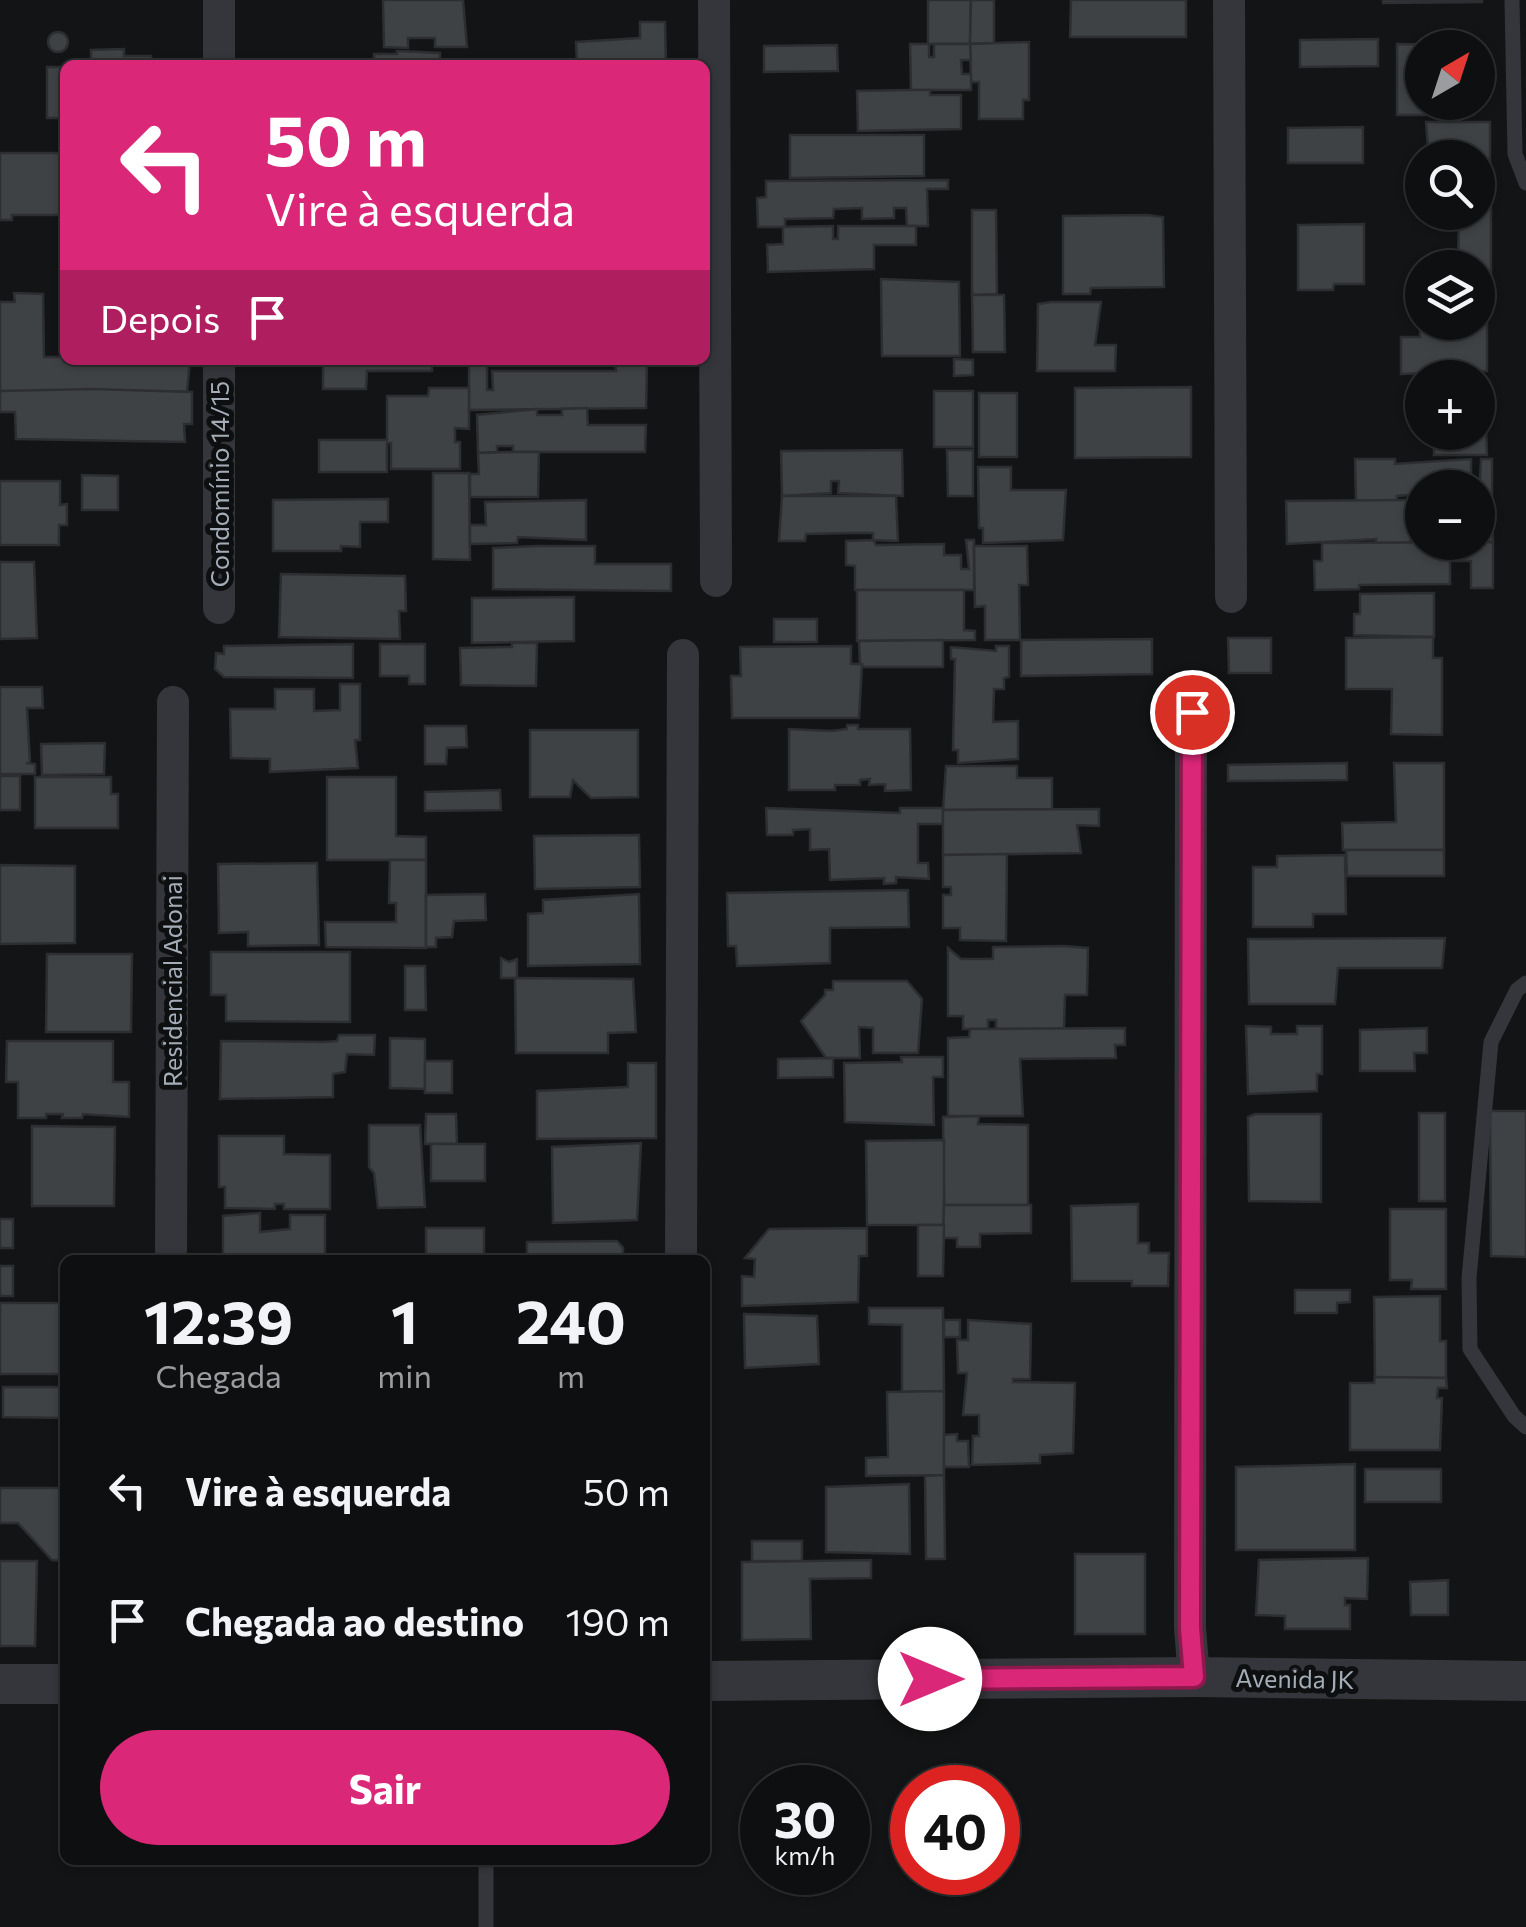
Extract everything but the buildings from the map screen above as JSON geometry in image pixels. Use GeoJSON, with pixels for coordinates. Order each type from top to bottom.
{"type":"FeatureCollection","features":[{"type":"Feature","properties":{"kind":"street"},"geometry":{"type":"LineString","coordinates":[[219,0],[219,60]]}},
{"type":"Feature","properties":{"kind":"street"},"geometry":{"type":"LineString","coordinates":[[714,0],[716,581]]}},
{"type":"Feature","properties":{"kind":"street"},"geometry":{"type":"LineString","coordinates":[[1228,0],[1231,597]]}},
{"type":"Feature","properties":{"kind":"street","name":"Condomínio 14/15"},"geometry":{"type":"LineString","coordinates":[[219,365],[219,608]]}},
{"type":"Feature","properties":{"kind":"street"},"geometry":{"type":"LineString","coordinates":[[680,1255],[683,655]]}},
{"type":"Feature","properties":{"kind":"street","name":"Residencial Adonai"},"geometry":{"type":"LineString","coordinates":[[171,1255],[172,702]]}},
{"type":"Feature","properties":{"kind":"street"},"geometry":{"type":"LineString","coordinates":[[1192,712],[1190,1628],[1194,1677]]}},
{"type":"Feature","properties":{"kind":"street","name":"Avenida JK"},"geometry":{"type":"LineString","coordinates":[[710,1681],[1194,1677],[1526,1681]]}},
{"type":"Feature","properties":{"kind":"street"},"geometry":{"type":"LineString","coordinates":[[0,1684],[60,1684]]}},
{"type":"Feature","properties":{"kind":"lane"},"geometry":{"type":"LineString","coordinates":[[1512,0],[1515,154],[1526,183]]}},
{"type":"Feature","properties":{"kind":"lane"},"geometry":{"type":"LineString","coordinates":[[1526,983],[1516,990],[1492,1042],[1469,1278],[1470,1349],[1514,1416],[1526,1427]]}},
{"type":"Feature","properties":{"kind":"lane"},"geometry":{"type":"LineString","coordinates":[[486,1865],[486,1927]]}},
{"type":"Feature","properties":{"kind":"route"},"geometry":{"type":"LineString","coordinates":[[930,1679],[1194,1677],[1190,1628],[1192,712]]}}]}
